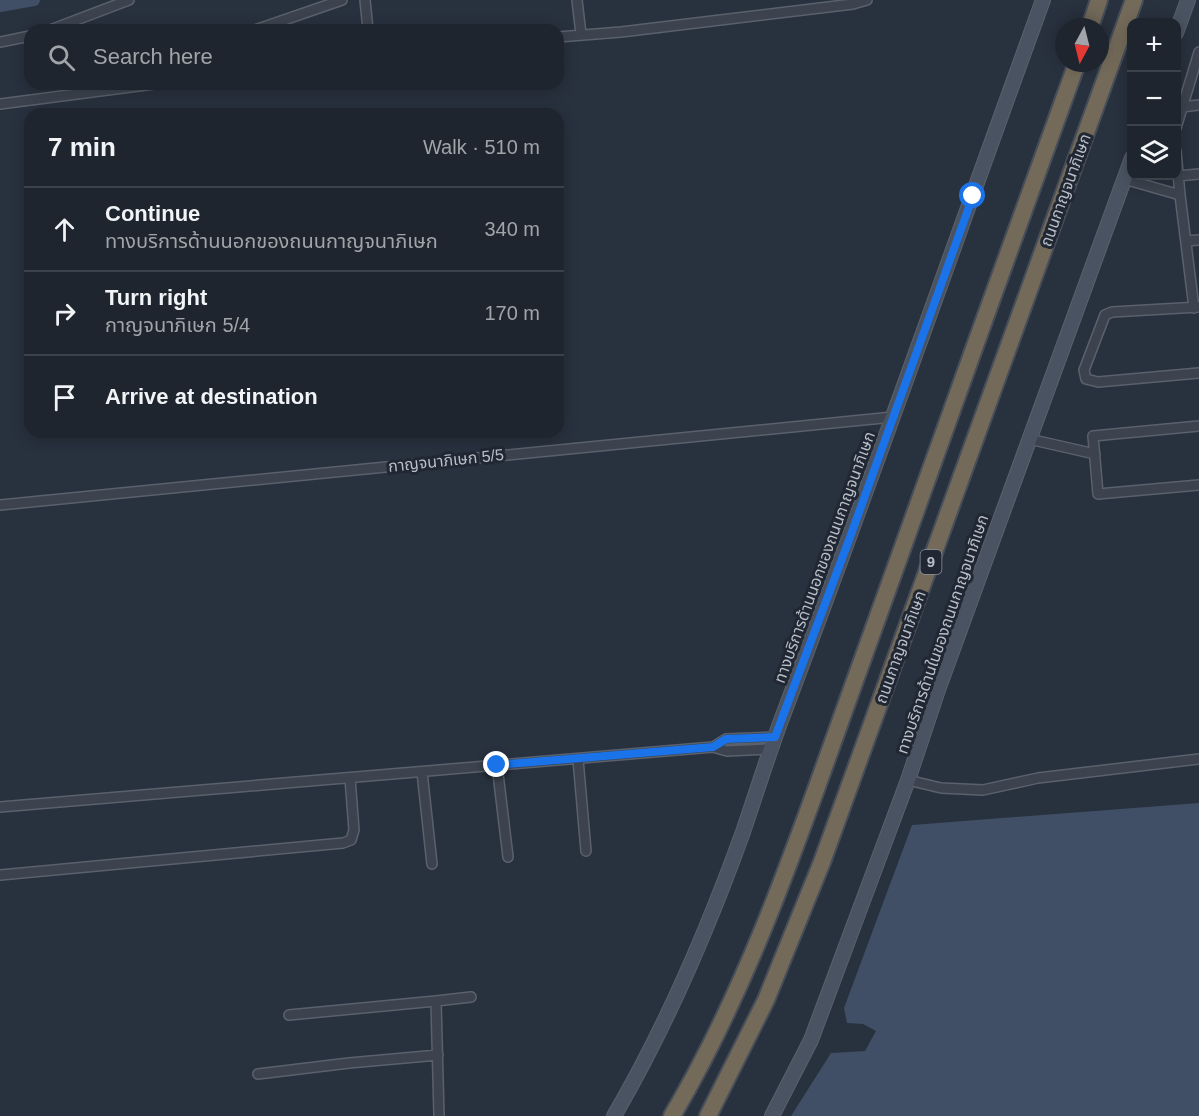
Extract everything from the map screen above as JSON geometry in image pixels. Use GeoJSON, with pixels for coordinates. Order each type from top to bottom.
{"type":"FeatureCollection","features":[{"type":"Feature","properties":{"kind":"highway"},"geometry":{"type":"LineString","coordinates":[[1093,18],[1099,0]]}},
{"type":"Feature","properties":{"kind":"highway","name":"ถนนกาญจนาภิเษก"},"geometry":{"type":"LineString","coordinates":[[708,1116],[766,1000],[822,862],[1134,0]]}},
{"type":"Feature","properties":{"kind":"highway","name":"ถนนกาญจนาภิเษก"},"geometry":{"type":"LineString","coordinates":[[672,1116],[738,988],[774,902],[1074,72]]}},
{"type":"Feature","properties":{"kind":"main road"},"geometry":{"type":"LineString","coordinates":[[1181,19],[1188,0]]}},
{"type":"Feature","properties":{"kind":"main road","name":"ทางบริการด้านนอกของถนนกาญจนาภิเษก"},"geometry":{"type":"LineString","coordinates":[[614,1116],[640,1072],[689,967],[742,833],[849,540],[1040,1]]}},
{"type":"Feature","properties":{"kind":"main road","name":"ทางบริการด้านในของถนนกาญจนาภิเษก"},"geometry":{"type":"LineString","coordinates":[[772,1116],[811,1040],[908,780],[938,690],[1127,171]]}},
{"type":"Feature","properties":{"kind":"street"},"geometry":{"type":"LineString","coordinates":[[66,24],[129,0]]}},
{"type":"Feature","properties":{"kind":"street"},"geometry":{"type":"LineString","coordinates":[[272,24],[342,0]]}},
{"type":"Feature","properties":{"kind":"street"},"geometry":{"type":"LineString","coordinates":[[365,0],[367,24]]}},
{"type":"Feature","properties":{"kind":"street"},"geometry":{"type":"LineString","coordinates":[[577,0],[581,34]]}},
{"type":"Feature","properties":{"kind":"street"},"geometry":{"type":"LineString","coordinates":[[564,36],[621,32],[853,4],[867,0]]}},
{"type":"Feature","properties":{"kind":"street"},"geometry":{"type":"LineString","coordinates":[[0,42],[24,37]]}},
{"type":"Feature","properties":{"kind":"street"},"geometry":{"type":"LineString","coordinates":[[1177,126],[1199,52]]}},
{"type":"Feature","properties":{"kind":"street"},"geometry":{"type":"LineString","coordinates":[[0,104],[106,90]]}},
{"type":"Feature","properties":{"kind":"street"},"geometry":{"type":"LineString","coordinates":[[1182,107],[1199,105]]}},
{"type":"Feature","properties":{"kind":"street"},"geometry":{"type":"LineString","coordinates":[[1181,176],[1199,174]]}},
{"type":"Feature","properties":{"kind":"street"},"geometry":{"type":"LineString","coordinates":[[1125,178],[1180,195]]}},
{"type":"Feature","properties":{"kind":"street"},"geometry":{"type":"LineString","coordinates":[[1178,180],[1196,307],[1112,312],[1105,315],[1084,370],[1086,379],[1098,382],[1199,374]]}},
{"type":"Feature","properties":{"kind":"street"},"geometry":{"type":"LineString","coordinates":[[1186,241],[1199,240]]}},
{"type":"Feature","properties":{"kind":"street","name":"กาญจนาภิเษก 5/5"},"geometry":{"type":"LineString","coordinates":[[0,505],[893,417]]}},
{"type":"Feature","properties":{"kind":"street"},"geometry":{"type":"LineString","coordinates":[[1199,426],[1093,436],[1098,494],[1199,485]]}},
{"type":"Feature","properties":{"kind":"street"},"geometry":{"type":"LineString","coordinates":[[1029,439],[1095,454]]}},
{"type":"Feature","properties":{"kind":"street"},"geometry":{"type":"LineString","coordinates":[[0,807],[713,747],[727,751],[773,743]]}},
{"type":"Feature","properties":{"kind":"street"},"geometry":{"type":"LineString","coordinates":[[578,759],[586,851]]}},
{"type":"Feature","properties":{"kind":"street"},"geometry":{"type":"LineString","coordinates":[[908,780],[941,788],[983,790],[1038,778],[1199,759]]}},
{"type":"Feature","properties":{"kind":"street"},"geometry":{"type":"LineString","coordinates":[[497,765],[508,857]]}},
{"type":"Feature","properties":{"kind":"street"},"geometry":{"type":"LineString","coordinates":[[422,772],[432,864]]}},
{"type":"Feature","properties":{"kind":"street"},"geometry":{"type":"LineString","coordinates":[[0,875],[343,843],[351,840],[354,830],[350,778]]}},
{"type":"Feature","properties":{"kind":"street"},"geometry":{"type":"LineString","coordinates":[[289,1015],[471,997]]}},
{"type":"Feature","properties":{"kind":"street"},"geometry":{"type":"LineString","coordinates":[[436,1001],[439,1116]]}},
{"type":"Feature","properties":{"kind":"street"},"geometry":{"type":"LineString","coordinates":[[258,1074],[438,1055]]}},
{"type":"Feature","properties":{"kind":"water"},"geometry":{"type":"Polygon","coordinates":[[[1199,803],[1199,1116],[791,1116],[831,1053],[865,1051],[876,1031],[863,1024],[847,1023],[844,1008],[912,825],[1199,803]]]}},
{"type":"Feature","properties":{"kind":"waterway"},"geometry":{"type":"LineString","coordinates":[[0,6],[34,0]]}},
{"type":"Feature","properties":{"kind":"route"},"geometry":{"type":"LineString","coordinates":[[497,765],[713,747],[726,739],[775,737],[973,196]]}}]}
